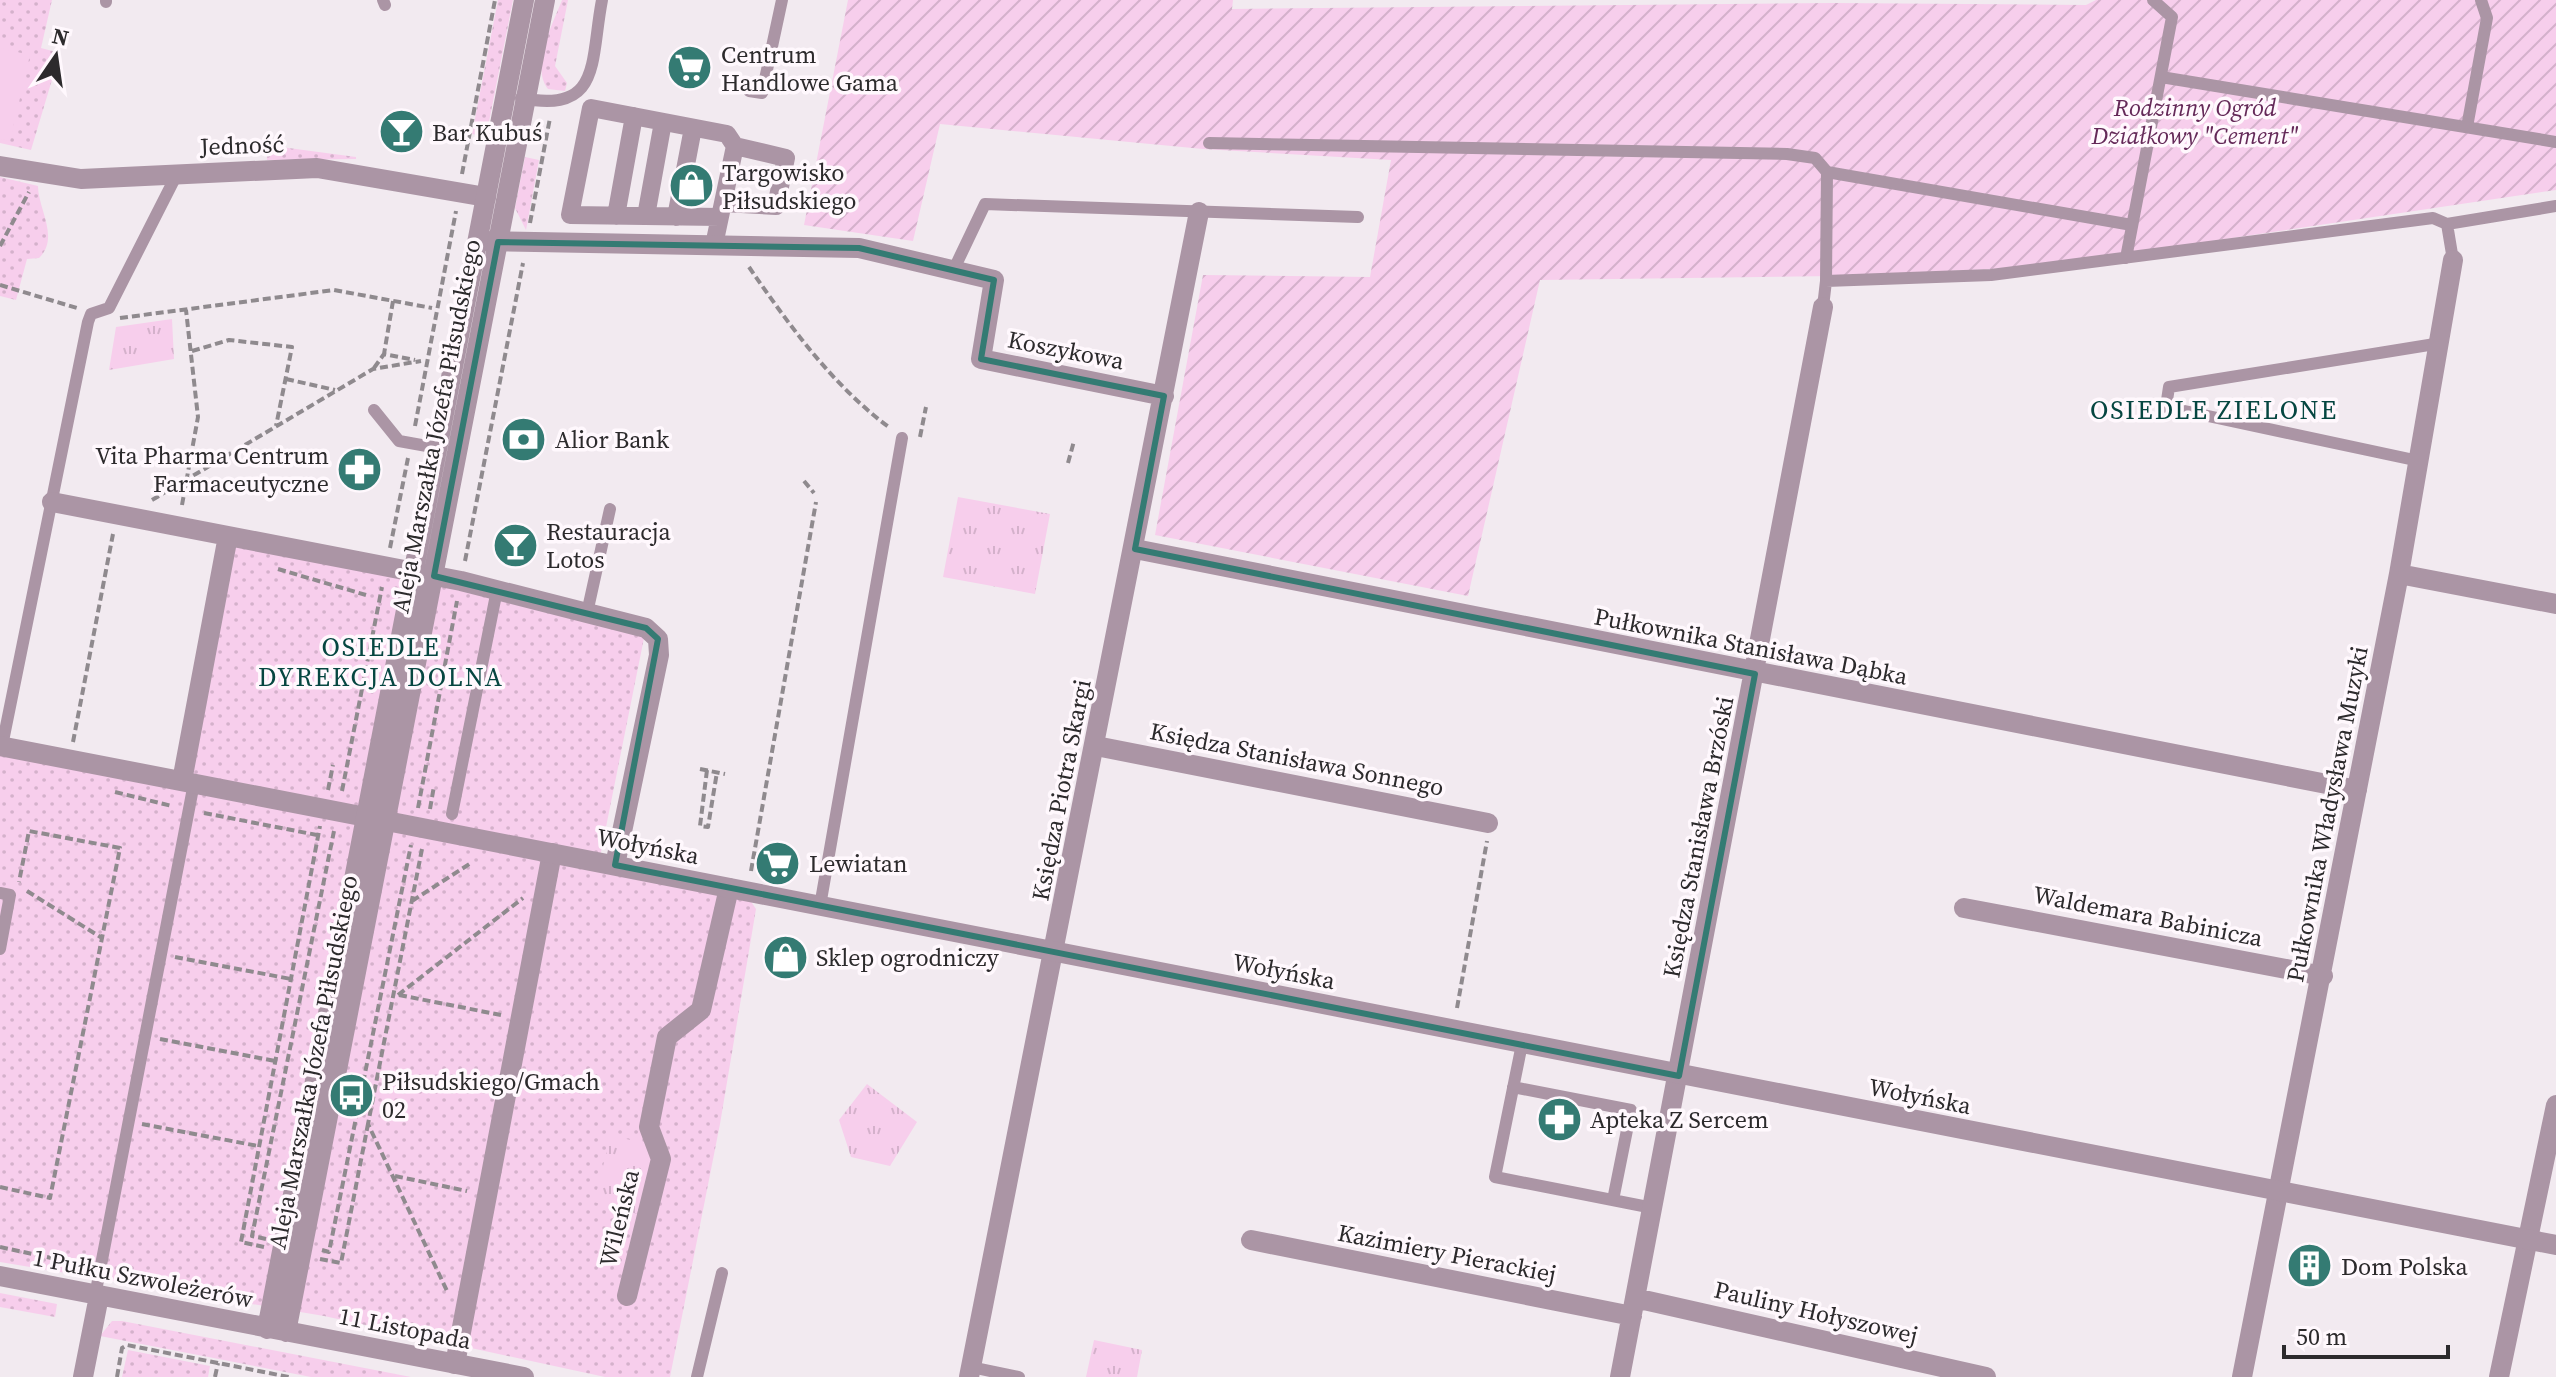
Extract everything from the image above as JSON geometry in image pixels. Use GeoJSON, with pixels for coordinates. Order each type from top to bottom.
{"type":"FeatureCollection","features":[{"type":"Feature","properties":{"kind":"street","name":"Aleja Marszałka Józefa Piłsudskiego"},"geometry":{"type":"LineString","coordinates":[[276,1330],[516,97],[524,0]]}},
{"type":"Feature","properties":{"kind":"street","name":"Aleja Marszałka Józefa Piłsudskiego"},"geometry":{"type":"LineString","coordinates":[[424,574],[438,448],[488,241],[486,197],[545,0]]}},
{"type":"Feature","properties":{"kind":"street"},"geometry":{"type":"LineString","coordinates":[[591,108],[663,122],[727,134],[735,146],[786,158],[776,206],[676,217],[570,215],[591,108]]}},
{"type":"Feature","properties":{"kind":"street"},"geometry":{"type":"LineString","coordinates":[[616,216],[634,116]]}},
{"type":"Feature","properties":{"kind":"street"},"geometry":{"type":"LineString","coordinates":[[646,216],[663,122]]}},
{"type":"Feature","properties":{"kind":"street"},"geometry":{"type":"LineString","coordinates":[[676,217],[693,128]]}},
{"type":"Feature","properties":{"kind":"street"},"geometry":{"type":"LineString","coordinates":[[714,245],[735,146]]}},
{"type":"Feature","properties":{"kind":"street","name":"Jedność"},"geometry":{"type":"LineString","coordinates":[[0,166],[81,179],[317,168],[486,197]]}},
{"type":"Feature","properties":{"kind":"street","name":"Księdza Piotra Skargi"},"geometry":{"type":"LineString","coordinates":[[970,1372],[1135,549],[1199,212]]}},
{"type":"Feature","properties":{"kind":"street","name":"Koszykowa"},"geometry":{"type":"LineString","coordinates":[[488,241],[859,248],[954,269],[994,280],[981,359],[1164,396]]}},
{"type":"Feature","properties":{"kind":"street","name":"Pułkownika Władysława Muzyki"},"geometry":{"type":"LineString","coordinates":[[2242,1377],[2277,1191],[2323,976],[2399,574],[2453,260]]}},
{"type":"Feature","properties":{"kind":"street","name":"Księdza Stanisława Brzóski"},"geometry":{"type":"LineString","coordinates":[[1620,1377],[1823,307]]}},
{"type":"Feature","properties":{"kind":"street"},"geometry":{"type":"LineString","coordinates":[[52,502],[424,574],[646,628],[658,639],[659,655],[615,865]]}},
{"type":"Feature","properties":{"kind":"street"},"geometry":{"type":"LineString","coordinates":[[188,782],[228,536]]}},
{"type":"Feature","properties":{"kind":"street","name":"Pułkownika Stanisława Dąbka"},"geometry":{"type":"LineString","coordinates":[[1135,549],[1755,674],[2357,790]]}},
{"type":"Feature","properties":{"kind":"street"},"geometry":{"type":"LineString","coordinates":[[2399,574],[2556,604]]}},
{"type":"Feature","properties":{"kind":"street","name":"Wołyńska"},"geometry":{"type":"LineString","coordinates":[[1,746],[2556,1245]]}},
{"type":"Feature","properties":{"kind":"street","name":"Księdza Stanisława Sonnego"},"geometry":{"type":"LineString","coordinates":[[1096,746],[1488,823]]}},
{"type":"Feature","properties":{"kind":"street"},"geometry":{"type":"LineString","coordinates":[[453,1370],[552,853]]}},
{"type":"Feature","properties":{"kind":"street","name":"Wileńska"},"geometry":{"type":"LineString","coordinates":[[627,1296],[661,1159],[649,1127],[667,1037],[701,1010],[729,888]]}},
{"type":"Feature","properties":{"kind":"street","name":"Waldemara Babinicza"},"geometry":{"type":"LineString","coordinates":[[1964,908],[2323,976]]}},
{"type":"Feature","properties":{"kind":"street"},"geometry":{"type":"LineString","coordinates":[[2499,1377],[2556,1105]]}},
{"type":"Feature","properties":{"kind":"street","name":"Kazimiery Pierackiej"},"geometry":{"type":"LineString","coordinates":[[1251,1240],[1633,1307]]}},
{"type":"Feature","properties":{"kind":"street","name":"1 Pułku Szwoleżerów"},"geometry":{"type":"LineString","coordinates":[[0,1276],[276,1330]]}},
{"type":"Feature","properties":{"kind":"street"},"geometry":{"type":"LineString","coordinates":[[83,1377],[97,1296]]}},
{"type":"Feature","properties":{"kind":"street","name":"Pauliny Hołyszowej"},"geometry":{"type":"LineString","coordinates":[[1633,1307],[1986,1377]]}},
{"type":"Feature","properties":{"kind":"street","name":"11 Listopada"},"geometry":{"type":"LineString","coordinates":[[276,1330],[453,1370],[524,1377]]}},
{"type":"Feature","properties":{"kind":"lane"},"geometry":{"type":"LineString","coordinates":[[516,97],[554,103],[576,96],[586,84],[602,0]]}},
{"type":"Feature","properties":{"kind":"lane"},"geometry":{"type":"LineString","coordinates":[[749,91],[762,93],[782,0]]}},
{"type":"Feature","properties":{"kind":"lane"},"geometry":{"type":"LineString","coordinates":[[2126,258],[2172,17],[2153,0]]}},
{"type":"Feature","properties":{"kind":"lane"},"geometry":{"type":"LineString","coordinates":[[2467,127],[2487,18],[2481,0]]}},
{"type":"Feature","properties":{"kind":"lane"},"geometry":{"type":"LineString","coordinates":[[2161,77],[2556,142]]}},
{"type":"Feature","properties":{"kind":"lane"},"geometry":{"type":"LineString","coordinates":[[1209,143],[1787,154],[1815,158],[1827,172],[2132,225]]}},
{"type":"Feature","properties":{"kind":"lane"},"geometry":{"type":"LineString","coordinates":[[1823,307],[1827,172]]}},
{"type":"Feature","properties":{"kind":"lane"},"geometry":{"type":"LineString","coordinates":[[1,746],[52,502],[86,316],[109,308],[177,174]]}},
{"type":"Feature","properties":{"kind":"lane"},"geometry":{"type":"LineString","coordinates":[[954,269],[985,204],[1358,217]]}},
{"type":"Feature","properties":{"kind":"lane"},"geometry":{"type":"LineString","coordinates":[[1826,281],[1991,275],[2433,218],[2447,224],[2556,206]]}},
{"type":"Feature","properties":{"kind":"lane"},"geometry":{"type":"LineString","coordinates":[[2447,224],[2453,260]]}},
{"type":"Feature","properties":{"kind":"lane"},"geometry":{"type":"LineString","coordinates":[[2419,461],[2166,407],[2167,397],[2169,387],[2441,343]]}},
{"type":"Feature","properties":{"kind":"lane"},"geometry":{"type":"LineString","coordinates":[[374,410],[393,436],[411,444],[438,448]]}},
{"type":"Feature","properties":{"kind":"lane"},"geometry":{"type":"LineString","coordinates":[[820,906],[902,438]]}},
{"type":"Feature","properties":{"kind":"lane"},"geometry":{"type":"LineString","coordinates":[[587,613],[610,509]]}},
{"type":"Feature","properties":{"kind":"lane"},"geometry":{"type":"LineString","coordinates":[[452,814],[497,590]]}},
{"type":"Feature","properties":{"kind":"lane"},"geometry":{"type":"LineString","coordinates":[[97,1296],[189,810],[188,782]]}},
{"type":"Feature","properties":{"kind":"lane"},"geometry":{"type":"LineString","coordinates":[[0,949],[10,895],[4,888]]}},
{"type":"Feature","properties":{"kind":"lane"},"geometry":{"type":"LineString","coordinates":[[1522,1044],[1495,1177],[1653,1208]]}},
{"type":"Feature","properties":{"kind":"lane"},"geometry":{"type":"LineString","coordinates":[[1513,1087],[1631,1110],[1613,1200]]}},
{"type":"Feature","properties":{"kind":"lane"},"geometry":{"type":"LineString","coordinates":[[697,1377],[722,1273]]}},
{"type":"Feature","properties":{"kind":"lane"},"geometry":{"type":"LineString","coordinates":[[970,1372],[1019,1377]]}},
{"type":"Feature","properties":{"kind":"path"},"geometry":{"type":"LineString","coordinates":[[462,174],[495,0]]}},
{"type":"Feature","properties":{"kind":"path"},"geometry":{"type":"LineString","coordinates":[[529,231],[550,117],[557,109]]}},
{"type":"Feature","properties":{"kind":"path"},"geometry":{"type":"LineString","coordinates":[[0,246],[32,185]]}},
{"type":"Feature","properties":{"kind":"path"},"geometry":{"type":"LineString","coordinates":[[388,556],[455,216]]}},
{"type":"Feature","properties":{"kind":"path"},"geometry":{"type":"LineString","coordinates":[[735,245],[788,325],[854,399],[902,438]]}},
{"type":"Feature","properties":{"kind":"path"},"geometry":{"type":"LineString","coordinates":[[462,575],[523,264]]}},
{"type":"Feature","properties":{"kind":"path"},"geometry":{"type":"LineString","coordinates":[[0,285],[86,316],[186,310],[334,290],[432,308]]}},
{"type":"Feature","properties":{"kind":"path"},"geometry":{"type":"LineString","coordinates":[[373,369],[384,354],[393,301]]}},
{"type":"Feature","properties":{"kind":"path"},"geometry":{"type":"LineString","coordinates":[[178,526],[198,417],[186,310]]}},
{"type":"Feature","properties":{"kind":"path"},"geometry":{"type":"LineString","coordinates":[[192,351],[229,340],[292,347],[276,426]]}},
{"type":"Feature","properties":{"kind":"path"},"geometry":{"type":"LineString","coordinates":[[59,741],[73,743],[115,526],[125,516],[373,369],[421,361],[384,354]]}},
{"type":"Feature","properties":{"kind":"path"},"geometry":{"type":"LineString","coordinates":[[286,379],[337,391]]}},
{"type":"Feature","properties":{"kind":"path"},"geometry":{"type":"LineString","coordinates":[[920,437],[926,407]]}},
{"type":"Feature","properties":{"kind":"path"},"geometry":{"type":"LineString","coordinates":[[1068,463],[1074,441]]}},
{"type":"Feature","properties":{"kind":"path"},"geometry":{"type":"LineString","coordinates":[[804,481],[814,493]]}},
{"type":"Feature","properties":{"kind":"path"},"geometry":{"type":"LineString","coordinates":[[751,874],[816,502]]}},
{"type":"Feature","properties":{"kind":"path"},"geometry":{"type":"LineString","coordinates":[[329,1252],[418,826],[459,592]]}},
{"type":"Feature","properties":{"kind":"path"},"geometry":{"type":"LineString","coordinates":[[340,800],[377,611]]}},
{"type":"Feature","properties":{"kind":"path"},"geometry":{"type":"LineString","coordinates":[[700,769],[725,774]]}},
{"type":"Feature","properties":{"kind":"path"},"geometry":{"type":"LineString","coordinates":[[707,770],[700,826],[708,827],[717,772]]}},
{"type":"Feature","properties":{"kind":"path"},"geometry":{"type":"LineString","coordinates":[[434,786],[418,826],[411,901],[396,994],[368,1124],[395,1176],[462,1325]]}},
{"type":"Feature","properties":{"kind":"path"},"geometry":{"type":"LineString","coordinates":[[106,789],[189,810],[318,836]]}},
{"type":"Feature","properties":{"kind":"path"},"geometry":{"type":"LineString","coordinates":[[1457,1008],[1484,868],[1488,823]]}},
{"type":"Feature","properties":{"kind":"path"},"geometry":{"type":"LineString","coordinates":[[0,1187],[50,1198],[120,848],[29,831],[18,885]]}},
{"type":"Feature","properties":{"kind":"path"},"geometry":{"type":"LineString","coordinates":[[252,1236],[333,839]]}},
{"type":"Feature","properties":{"kind":"path"},"geometry":{"type":"LineString","coordinates":[[411,901],[471,863]]}},
{"type":"Feature","properties":{"kind":"path"},"geometry":{"type":"LineString","coordinates":[[396,994],[547,880]]}},
{"type":"Feature","properties":{"kind":"path"},"geometry":{"type":"LineString","coordinates":[[4,888],[18,885],[102,938]]}},
{"type":"Feature","properties":{"kind":"path"},"geometry":{"type":"LineString","coordinates":[[161,954],[291,979]]}},
{"type":"Feature","properties":{"kind":"path"},"geometry":{"type":"LineString","coordinates":[[396,994],[520,1019]]}},
{"type":"Feature","properties":{"kind":"path"},"geometry":{"type":"LineString","coordinates":[[146,1036],[275,1061]]}},
{"type":"Feature","properties":{"kind":"path"},"geometry":{"type":"LineString","coordinates":[[129,1121],[258,1146]]}},
{"type":"Feature","properties":{"kind":"path"},"geometry":{"type":"LineString","coordinates":[[395,1176],[487,1195]]}},
{"type":"Feature","properties":{"kind":"path"},"geometry":{"type":"LineString","coordinates":[[0,1247],[70,1262]]}},
{"type":"Feature","properties":{"kind":"path"},"geometry":{"type":"LineString","coordinates":[[117,1377],[122,1348],[127,1345],[289,1377]]}},
{"type":"Feature","properties":{"kind":"path"},"geometry":{"type":"LineString","coordinates":[[215,1377],[218,1363]]}},
{"type":"Feature","properties":{"kind":"highlighted area"},"geometry":{"type":"Polygon","coordinates":[[[498,242],[859,248],[994,280],[981,359],[1164,396],[1135,549],[1755,674],[1679,1076],[615,865],[658,639],[646,628],[434,576],[498,242]]]}},
{"type":"Feature","properties":{"kind":"green space"},"geometry":{"type":"Polygon","coordinates":[[[0,0],[52,0],[41,48],[60,53],[31,150],[0,143],[0,0]]]}},
{"type":"Feature","properties":{"kind":"green space"},"geometry":{"type":"Polygon","coordinates":[[[498,0],[513,0],[486,137],[472,134],[498,0]]]}},
{"type":"Feature","properties":{"kind":"green space"},"geometry":{"type":"Polygon","coordinates":[[[562,0],[568,0],[555,66],[567,83],[565,91],[548,89],[541,69],[545,45],[562,0]]]}},
{"type":"Feature","properties":{"kind":"green space","name":"Rodzinny Ogród Działkowy \"Cement\""},"geometry":{"type":"Polygon","coordinates":[[[848,0],[1233,0],[1232,9],[1832,3],[2086,5],[2096,0],[2556,0],[2556,190],[2037,267],[1836,276],[1540,280],[1468,596],[1155,535],[1203,275],[1370,277],[1391,160],[1203,149],[940,124],[913,241],[804,225],[848,0]]]}},
{"type":"Feature","properties":{"kind":"green space"},"geometry":{"type":"Polygon","coordinates":[[[0,48],[30,55],[10,141],[0,139],[0,48]]]}},
{"type":"Feature","properties":{"kind":"green space"},"geometry":{"type":"Polygon","coordinates":[[[266,145],[356,157],[356,159],[267,160],[266,145]]]}},
{"type":"Feature","properties":{"kind":"green space"},"geometry":{"type":"Polygon","coordinates":[[[525,157],[539,160],[526,230],[515,208],[525,157]]]}},
{"type":"Feature","properties":{"kind":"green space"},"geometry":{"type":"Polygon","coordinates":[[[0,177],[38,186],[48,232],[48,242],[39,258],[27,259],[16,300],[0,296],[0,177]]]}},
{"type":"Feature","properties":{"kind":"green space"},"geometry":{"type":"Polygon","coordinates":[[[172,319],[174,359],[109,370],[116,327],[172,319]]]}},
{"type":"Feature","properties":{"kind":"green space"},"geometry":{"type":"Polygon","coordinates":[[[958,497],[1050,514],[1035,594],[943,577],[958,497]]]}},
{"type":"Feature","properties":{"kind":"green space"},"geometry":{"type":"Polygon","coordinates":[[[228,536],[646,628],[599,862],[748,897],[756,909],[720,1124],[670,1377],[605,1377],[324,1316],[0,1262],[0,746],[182,781],[228,536]]]}},
{"type":"Feature","properties":{"kind":"green space"},"geometry":{"type":"Polygon","coordinates":[[[867,1084],[917,1122],[890,1166],[851,1157],[839,1120],[867,1084]]]}},
{"type":"Feature","properties":{"kind":"green space"},"geometry":{"type":"Polygon","coordinates":[[[611,1135],[642,1143],[651,1163],[638,1214],[594,1202],[611,1135]]]}},
{"type":"Feature","properties":{"kind":"green space"},"geometry":{"type":"Polygon","coordinates":[[[0,1293],[57,1304],[55,1317],[0,1307],[0,1293]]]}},
{"type":"Feature","properties":{"kind":"green space"},"geometry":{"type":"Polygon","coordinates":[[[112,1321],[411,1377],[311,1377],[100,1336],[112,1321]]]}},
{"type":"Feature","properties":{"kind":"green space"},"geometry":{"type":"Polygon","coordinates":[[[1094,1340],[1142,1350],[1137,1377],[1086,1377],[1094,1340]]]}},
{"type":"Feature","properties":{"kind":"green space"},"geometry":{"type":"Polygon","coordinates":[[[128,1350],[210,1366],[208,1377],[122,1377],[128,1350]]]}},
{"type":"Feature","properties":{"kind":"place","name":"Centrum Handlowe Gama"},"geometry":{"type":"Point","coordinates":[690,68]}},
{"type":"Feature","properties":{"kind":"place","name":"Bar Kubuś"},"geometry":{"type":"Point","coordinates":[401,132]}},
{"type":"Feature","properties":{"kind":"place","name":"Targowisko Piłsudskiego"},"geometry":{"type":"Point","coordinates":[691,186]}},
{"type":"Feature","properties":{"kind":"place","name":"Alior Bank"},"geometry":{"type":"Point","coordinates":[524,439]}},
{"type":"Feature","properties":{"kind":"place","name":"Vita Pharma Centrum Farmaceutyczne"},"geometry":{"type":"Point","coordinates":[360,469]}},
{"type":"Feature","properties":{"kind":"place","name":"Restauracja Lotos"},"geometry":{"type":"Point","coordinates":[515,545]}},
{"type":"Feature","properties":{"kind":"place","name":"Lewiatan"},"geometry":{"type":"Point","coordinates":[778,863]}},
{"type":"Feature","properties":{"kind":"place","name":"Sklep ogrodniczy"},"geometry":{"type":"Point","coordinates":[785,957]}},
{"type":"Feature","properties":{"kind":"place","name":"Piłsudskiego/Gmach 02"},"geometry":{"type":"Point","coordinates":[351,1095]}},
{"type":"Feature","properties":{"kind":"place","name":"Apteka Z Sercem"},"geometry":{"type":"Point","coordinates":[1559,1119]}},
{"type":"Feature","properties":{"kind":"place","name":"Dom Polska"},"geometry":{"type":"Point","coordinates":[2310,1266]}},
{"type":"Feature","properties":{"kind":"district","name":"OSIEDLE ZIELONE"},"geometry":{"type":"Point","coordinates":[2214,410]}},
{"type":"Feature","properties":{"kind":"district","name":"OSIEDLE DYREKCJA DOLNA"},"geometry":{"type":"Point","coordinates":[381,662]}}]}
